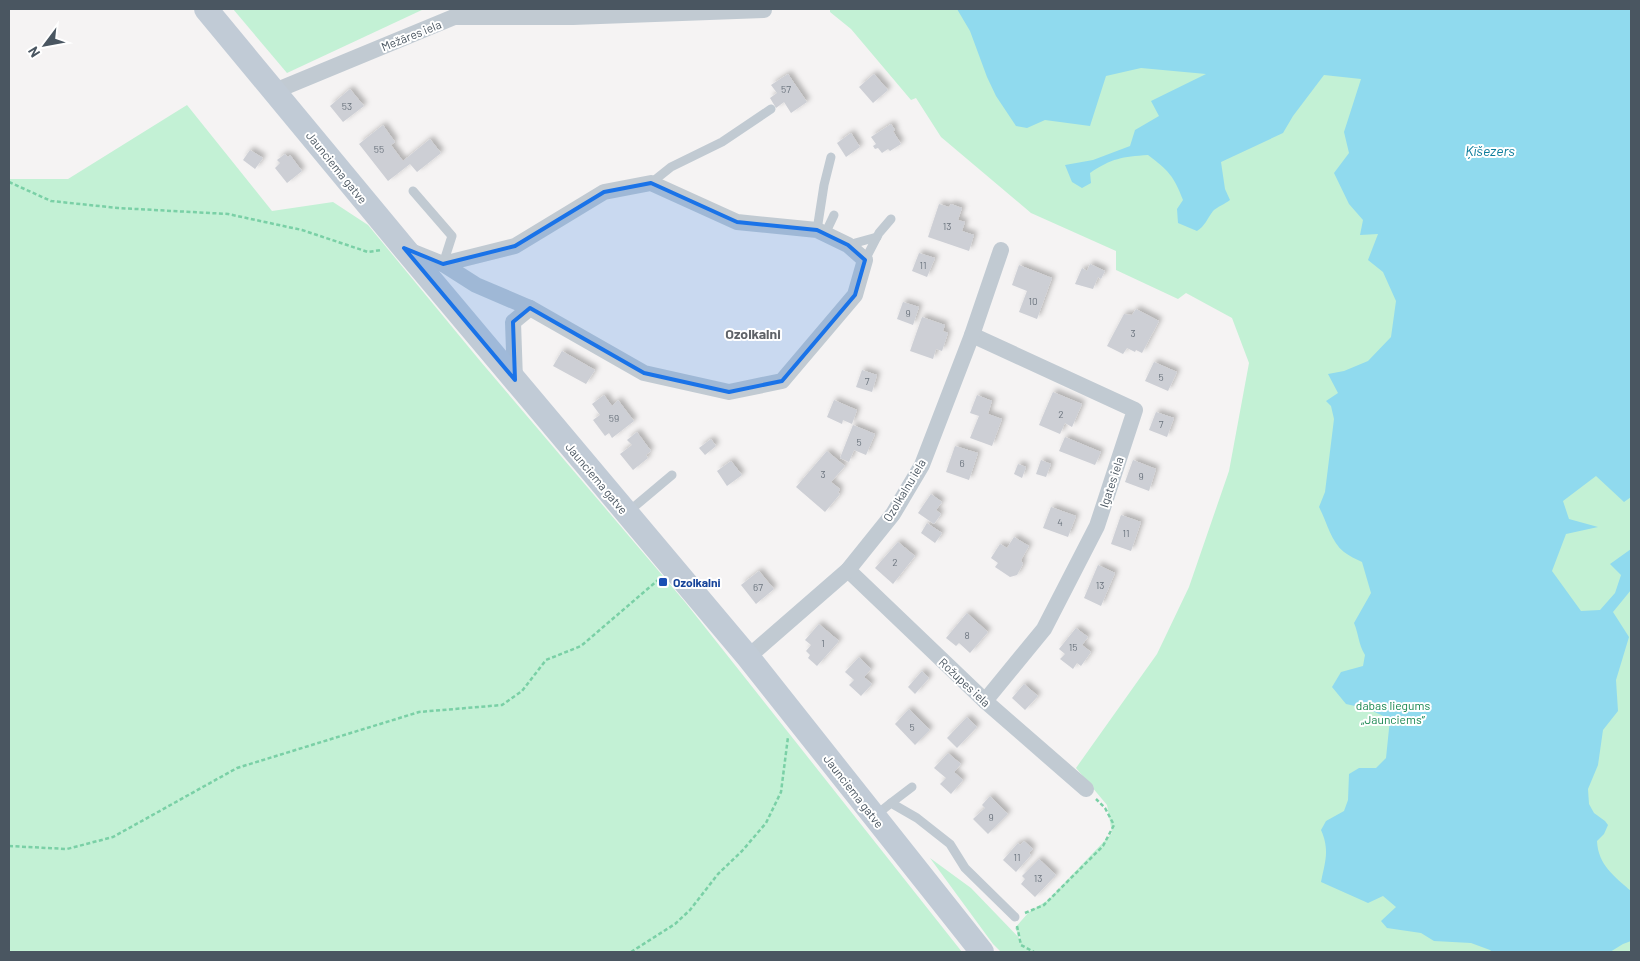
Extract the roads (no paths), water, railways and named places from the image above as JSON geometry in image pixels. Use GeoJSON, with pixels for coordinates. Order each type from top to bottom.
{"type":"FeatureCollection","features":[{"type":"Feature","properties":{"kind":"main road","name":"Jaunciema gatve"},"geometry":{"type":"LineString","coordinates":[[206,9],[785,703],[882,810],[982,952]]}},
{"type":"Feature","properties":{"kind":"street","name":"Mežāres iela"},"geometry":{"type":"LineString","coordinates":[[275,91],[454,13],[573,17],[764,10]]}},
{"type":"Feature","properties":{"kind":"street"},"geometry":{"type":"LineString","coordinates":[[404,248],[443,264],[476,285],[530,308],[644,373],[729,392],[782,381],[855,295],[865,260],[848,245],[821,232],[737,222],[651,183],[604,192],[515,246],[443,264]]}},
{"type":"Feature","properties":{"kind":"street","name":"Ozolkalnu iela"},"geometry":{"type":"LineString","coordinates":[[748,657],[848,570],[893,514],[922,464],[972,335],[1001,250]]}},
{"type":"Feature","properties":{"kind":"street"},"geometry":{"type":"LineString","coordinates":[[515,380],[513,322],[530,308]]}},
{"type":"Feature","properties":{"kind":"street","name":"Igates iela"},"geometry":{"type":"LineString","coordinates":[[972,335],[1135,410],[1097,526],[1044,629],[985,701]]}},
{"type":"Feature","properties":{"kind":"street","name":"Rožupes iela"},"geometry":{"type":"LineString","coordinates":[[848,570],[985,701],[1086,789]]}},
{"type":"Feature","properties":{"kind":"lane"},"geometry":{"type":"LineString","coordinates":[[651,183],[671,167],[722,142],[771,109]]}},
{"type":"Feature","properties":{"kind":"lane"},"geometry":{"type":"LineString","coordinates":[[821,232],[824,185],[831,156]]}},
{"type":"Feature","properties":{"kind":"lane"},"geometry":{"type":"LineString","coordinates":[[413,191],[452,236],[443,264]]}},
{"type":"Feature","properties":{"kind":"lane"},"geometry":{"type":"LineString","coordinates":[[821,232],[834,215]]}},
{"type":"Feature","properties":{"kind":"lane"},"geometry":{"type":"LineString","coordinates":[[865,260],[877,237],[891,219]]}},
{"type":"Feature","properties":{"kind":"lane"},"geometry":{"type":"LineString","coordinates":[[848,245],[877,237]]}},
{"type":"Feature","properties":{"kind":"lane"},"geometry":{"type":"LineString","coordinates":[[626,513],[672,475]]}},
{"type":"Feature","properties":{"kind":"lane"},"geometry":{"type":"LineString","coordinates":[[882,810],[912,787]]}},
{"type":"Feature","properties":{"kind":"lane"},"geometry":{"type":"LineString","coordinates":[[882,810],[917,818],[950,844],[965,868],[1015,917]]}},
{"type":"Feature","properties":{"kind":"water","name":"Ķīšezers"},"geometry":{"type":"Polygon","coordinates":[[[957,9],[1631,9],[1631,497],[1624,502],[1596,476],[1563,501],[1569,519],[1598,527],[1566,534],[1552,571],[1581,611],[1600,610],[1615,593],[1621,575],[1610,564],[1631,549],[1631,590],[1613,612],[1629,637],[1616,680],[1618,711],[1603,730],[1598,765],[1588,789],[1589,804],[1594,813],[1608,825],[1604,834],[1597,841],[1600,857],[1608,870],[1631,891],[1631,941],[1610,952],[1492,952],[1471,943],[1434,941],[1421,933],[1387,928],[1381,921],[1396,907],[1383,896],[1368,903],[1321,882],[1326,850],[1321,830],[1326,821],[1344,811],[1348,800],[1349,774],[1359,768],[1376,768],[1386,758],[1390,719],[1368,709],[1346,704],[1332,687],[1341,672],[1363,666],[1365,655],[1354,623],[1371,593],[1362,562],[1348,555],[1336,543],[1319,507],[1325,492],[1334,419],[1331,406],[1326,401],[1338,393],[1328,374],[1344,371],[1368,361],[1391,337],[1396,301],[1383,272],[1368,260],[1378,234],[1360,235],[1363,220],[1349,204],[1334,173],[1349,153],[1344,132],[1361,79],[1324,75],[1293,116],[1283,133],[1221,162],[1225,189],[1230,200],[1213,211],[1204,225],[1197,231],[1178,223],[1177,209],[1183,200],[1180,192],[1170,174],[1148,155],[1124,158],[1105,164],[1090,173],[1091,183],[1082,188],[1072,182],[1065,165],[1093,160],[1130,146],[1135,130],[1159,116],[1151,101],[1206,74],[1141,68],[1106,76],[1090,126],[1045,120],[1027,128],[1016,126],[996,96],[970,31],[957,9]]]}},
{"type":"Feature","properties":{"kind":"place","name":"Ozolkalni"},"geometry":{"type":"Point","coordinates":[663,582]}},
{"type":"Feature","properties":{"kind":"district","name":"Ozolkalni"},"geometry":{"type":"Point","coordinates":[753,333]}},
{"type":"Feature","properties":{"kind":"park label","name":"dabas liegums „Jaunciems”"},"geometry":{"type":"Point","coordinates":[1393,712]}}]}
